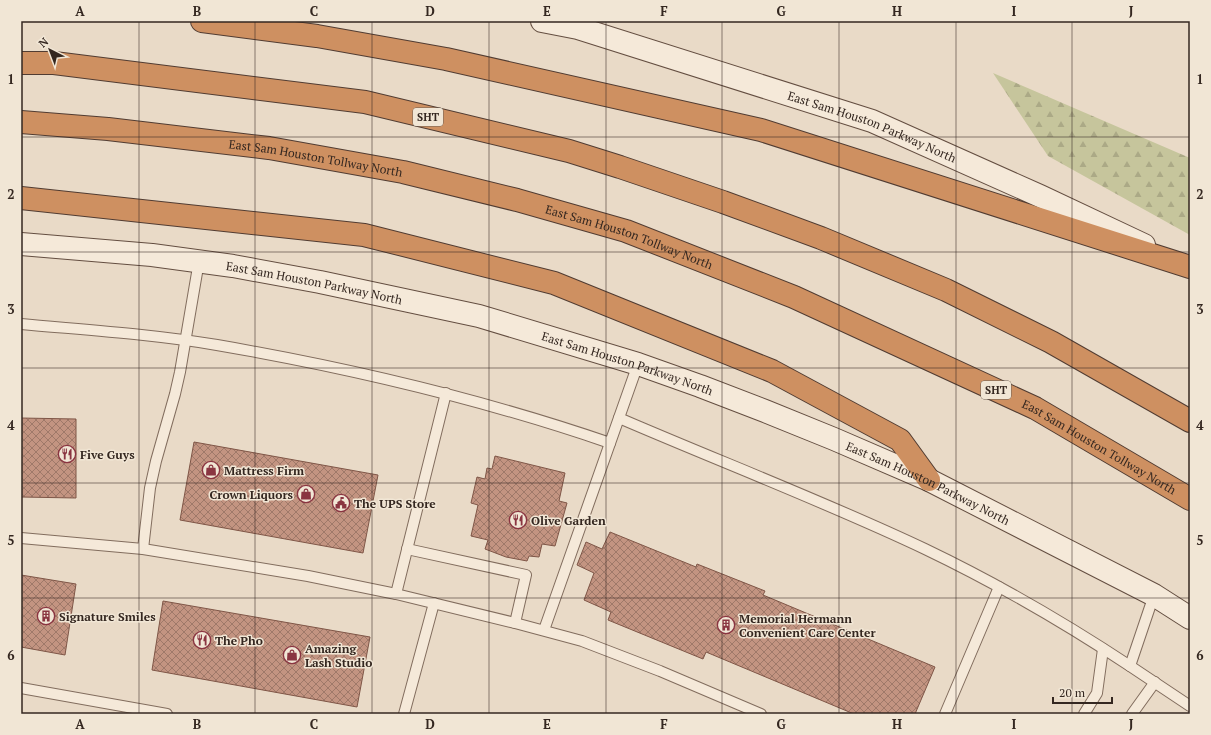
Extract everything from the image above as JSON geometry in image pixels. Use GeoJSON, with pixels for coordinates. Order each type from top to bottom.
{"type":"FeatureCollection","features":[{"type":"Feature","properties":{"kind":"highway"},"geometry":{"type":"LineString","coordinates":[[202,21],[317,36],[446,58],[761,130],[1190,266]]}},
{"type":"Feature","properties":{"kind":"highway","name":"SHT"},"geometry":{"type":"LineString","coordinates":[[21,63],[54,63],[365,102],[576,153],[702,194],[821,238],[946,290],[1051,342],[1190,421]]}},
{"type":"Feature","properties":{"kind":"highway","name":"East Sam Houston Tollway North"},"geometry":{"type":"LineString","coordinates":[[21,122],[108,129],[269,148],[403,172],[517,200],[626,232],[794,297],[1035,408],[1190,499]]}},
{"type":"Feature","properties":{"kind":"highway"},"geometry":{"type":"LineString","coordinates":[[21,198],[364,235],[554,283],[772,371],[900,440],[929,480]]}},
{"type":"Feature","properties":{"kind":"main road","name":"East Sam Houston Parkway North"},"geometry":{"type":"LineString","coordinates":[[542,21],[578,28],[872,121],[1040,196],[1190,266]]}},
{"type":"Feature","properties":{"kind":"main road","name":"East Sam Houston Parkway North"},"geometry":{"type":"LineString","coordinates":[[21,244],[152,254],[320,282],[465,313],[549,336],[638,364],[779,416],[929,480],[1154,595],[1190,618]]}},
{"type":"Feature","properties":{"kind":"lane"},"geometry":{"type":"LineString","coordinates":[[143,549],[150,488],[175,394],[199,261]]}},
{"type":"Feature","properties":{"kind":"lane"},"geometry":{"type":"LineString","coordinates":[[21,324],[216,345],[316,364],[446,393],[529,416],[610,443]]}},
{"type":"Feature","properties":{"kind":"lane"},"geometry":{"type":"LineString","coordinates":[[544,630],[638,364]]}},
{"type":"Feature","properties":{"kind":"lane"},"geometry":{"type":"LineString","coordinates":[[396,594],[446,393]]}},
{"type":"Feature","properties":{"kind":"lane"},"geometry":{"type":"LineString","coordinates":[[619,418],[898,537],[953,563],[999,587],[1103,649],[1190,706]]}},
{"type":"Feature","properties":{"kind":"lane"},"geometry":{"type":"LineString","coordinates":[[21,538],[143,549],[308,576],[434,603],[544,630],[582,642],[660,671],[761,714]]}},
{"type":"Feature","properties":{"kind":"lane"},"geometry":{"type":"LineString","coordinates":[[407,549],[526,575],[515,623]]}},
{"type":"Feature","properties":{"kind":"lane"},"geometry":{"type":"LineString","coordinates":[[945,714],[999,587]]}},
{"type":"Feature","properties":{"kind":"lane"},"geometry":{"type":"LineString","coordinates":[[1130,666],[1154,595]]}},
{"type":"Feature","properties":{"kind":"lane"},"geometry":{"type":"LineString","coordinates":[[404,714],[434,603]]}},
{"type":"Feature","properties":{"kind":"lane"},"geometry":{"type":"LineString","coordinates":[[1084,714],[1097,693],[1103,649]]}},
{"type":"Feature","properties":{"kind":"lane"},"geometry":{"type":"LineString","coordinates":[[1132,714],[1155,682]]}},
{"type":"Feature","properties":{"kind":"lane"},"geometry":{"type":"LineString","coordinates":[[21,688],[167,714]]}},
{"type":"Feature","properties":{"kind":"green space"},"geometry":{"type":"Polygon","coordinates":[[[993,73],[1190,158],[1190,235],[1048,156],[993,73]]]}},
{"type":"Feature","properties":{"kind":"building"},"geometry":{"type":"Polygon","coordinates":[[[21,418],[76,419],[76,498],[21,497],[21,418]]]}},
{"type":"Feature","properties":{"kind":"building"},"geometry":{"type":"Polygon","coordinates":[[[194,442],[378,475],[363,553],[180,520],[194,442]]]}},
{"type":"Feature","properties":{"kind":"building","name":"Olive Garden"},"geometry":{"type":"Polygon","coordinates":[[[495,456],[565,473],[559,501],[567,503],[555,546],[542,544],[539,557],[529,556],[527,561],[506,557],[485,549],[488,540],[471,536],[478,505],[471,503],[477,477],[485,479],[487,468],[492,469],[495,456]]]}},
{"type":"Feature","properties":{"kind":"building","name":"Memorial Hermann Convenient Care Center"},"geometry":{"type":"Polygon","coordinates":[[[610,532],[696,567],[697,564],[765,591],[763,595],[935,667],[915,714],[854,714],[706,652],[703,659],[608,620],[611,612],[584,600],[594,573],[577,565],[586,542],[602,549],[610,532]]]}},
{"type":"Feature","properties":{"kind":"building","name":"Signature Smiles"},"geometry":{"type":"Polygon","coordinates":[[[21,575],[76,584],[65,655],[21,647],[21,575]]]}},
{"type":"Feature","properties":{"kind":"building"},"geometry":{"type":"Polygon","coordinates":[[[163,601],[370,637],[357,707],[152,670],[163,601]]]}},
{"type":"Feature","properties":{"kind":"place","name":"Five Guys"},"geometry":{"type":"Point","coordinates":[67,454]}},
{"type":"Feature","properties":{"kind":"place","name":"Mattress Firm"},"geometry":{"type":"Point","coordinates":[211,470]}},
{"type":"Feature","properties":{"kind":"place","name":"Crown Liquors"},"geometry":{"type":"Point","coordinates":[306,494]}},
{"type":"Feature","properties":{"kind":"place","name":"The UPS Store"},"geometry":{"type":"Point","coordinates":[341,503]}},
{"type":"Feature","properties":{"kind":"place","name":"Olive Garden"},"geometry":{"type":"Point","coordinates":[518,520]}},
{"type":"Feature","properties":{"kind":"place","name":"Signature Smiles"},"geometry":{"type":"Point","coordinates":[46,616]}},
{"type":"Feature","properties":{"kind":"place","name":"Memorial Hermann Convenient Care Center"},"geometry":{"type":"Point","coordinates":[726,625]}},
{"type":"Feature","properties":{"kind":"place","name":"The Pho"},"geometry":{"type":"Point","coordinates":[202,640]}},
{"type":"Feature","properties":{"kind":"place","name":"Amazing Lash Studio"},"geometry":{"type":"Point","coordinates":[292,655]}}]}
